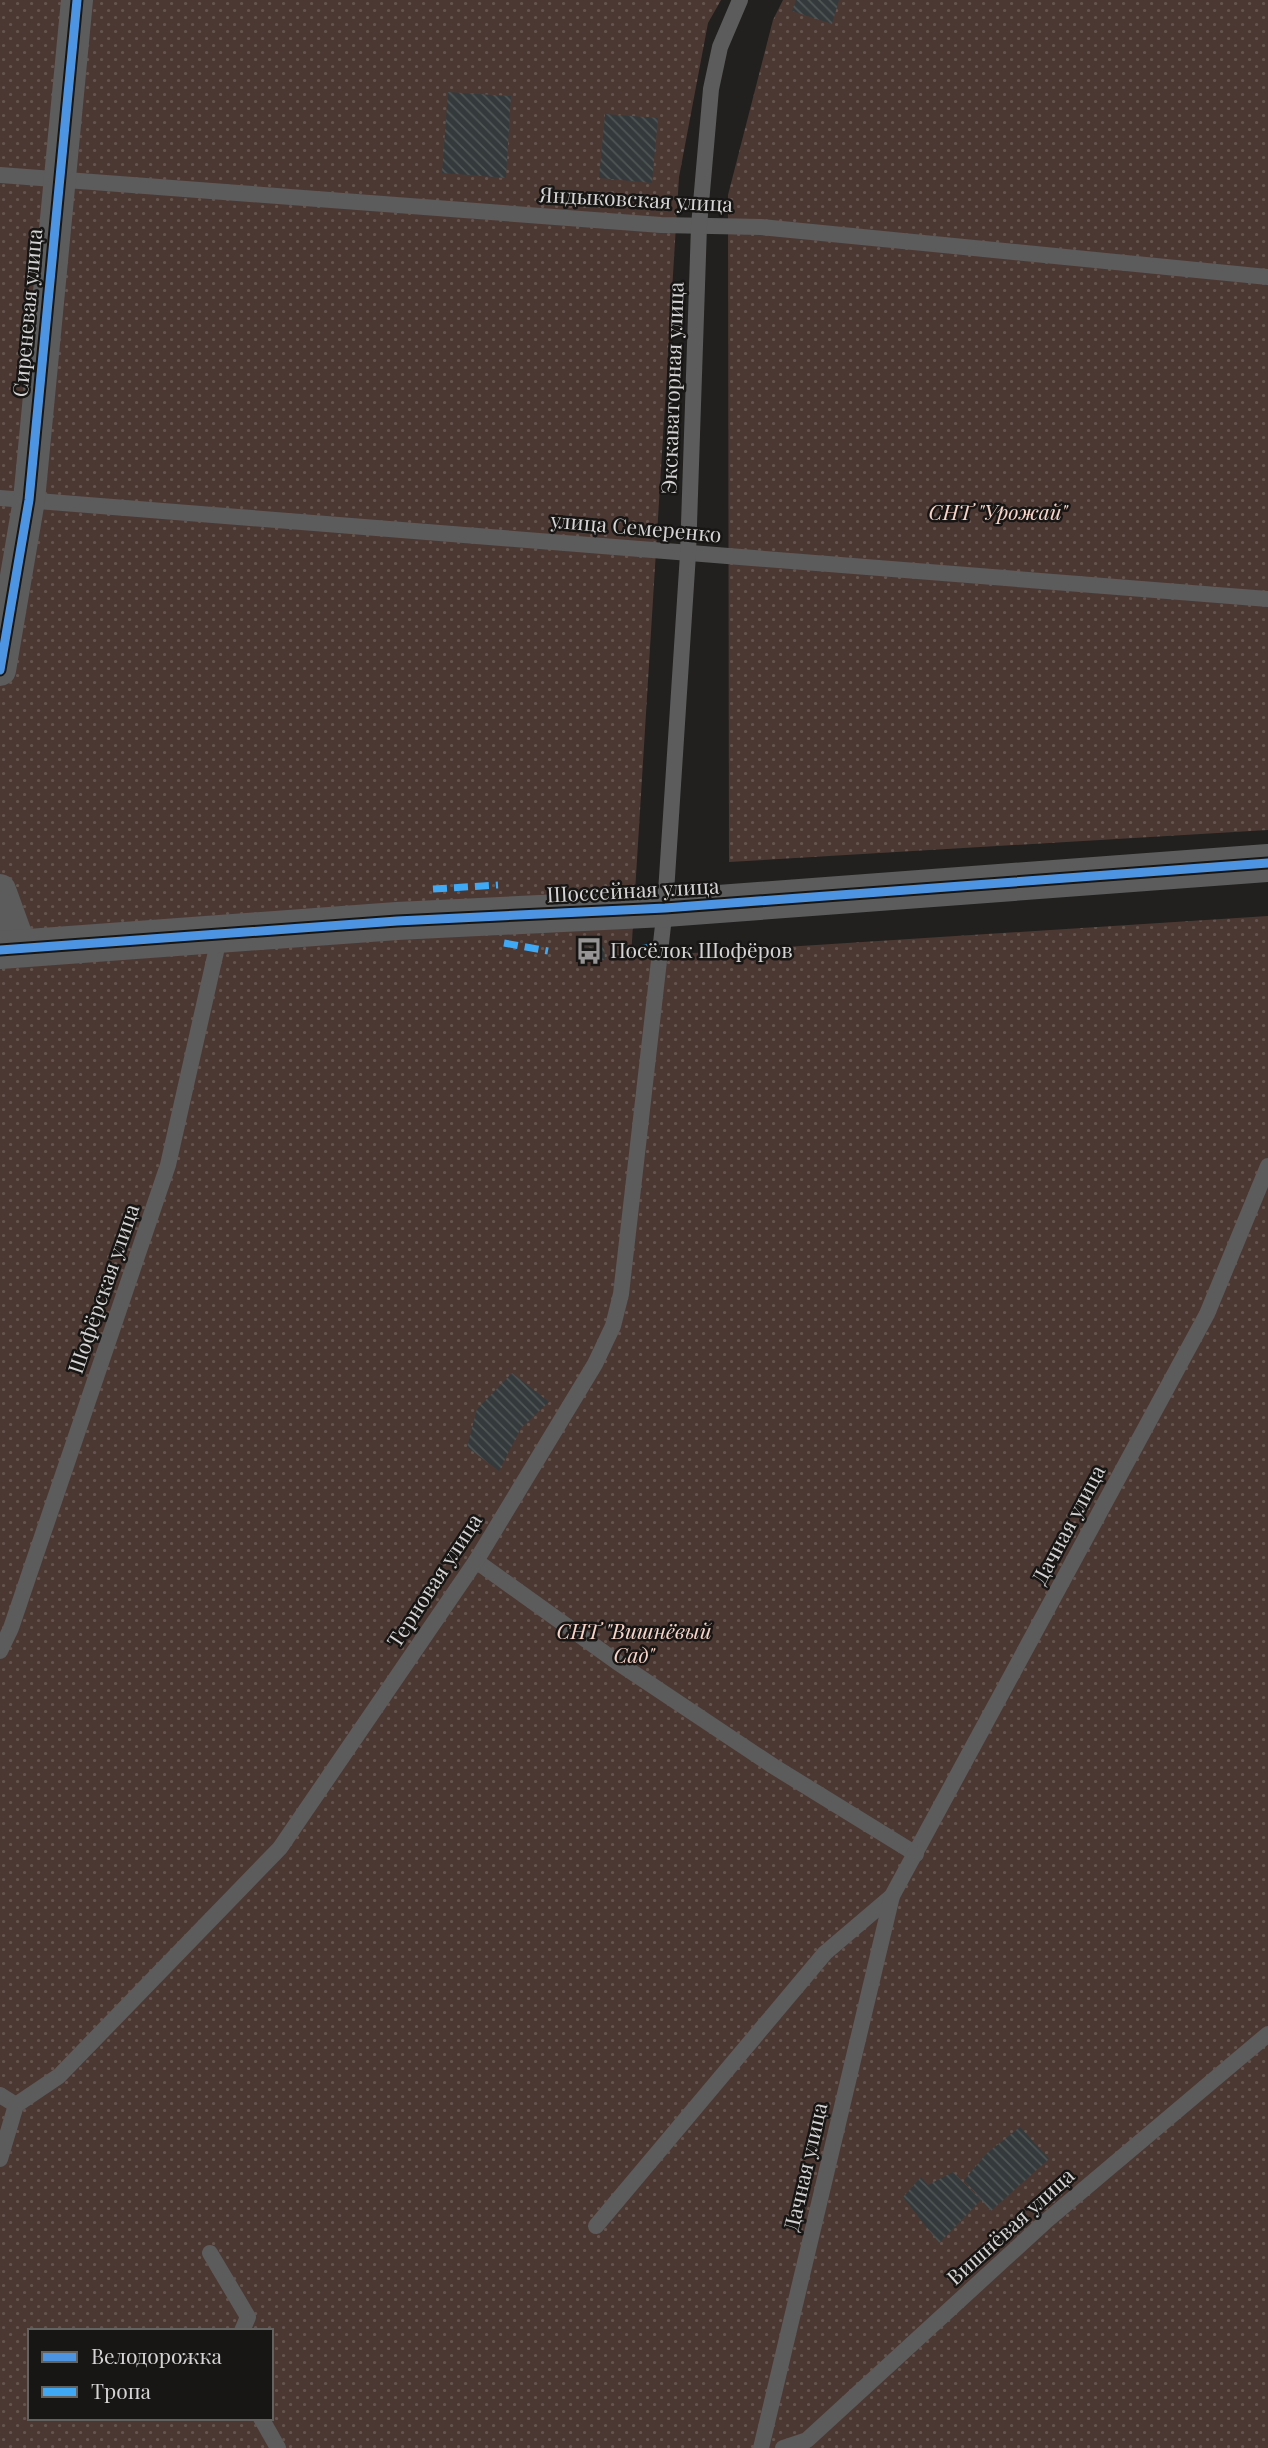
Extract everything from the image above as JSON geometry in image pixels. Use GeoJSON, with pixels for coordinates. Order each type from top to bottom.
{"type":"FeatureCollection","features":[{"type":"Feature","properties":{"kind":"street","name":"Сиреневая улица"},"geometry":{"type":"LineString","coordinates":[[0,670],[14,499],[58,180],[77,0]]}},
{"type":"Feature","properties":{"kind":"street","name":"Шоссейная улица"},"geometry":{"type":"LineString","coordinates":[[11,949],[397,921],[665,908],[1268,863]]}},
{"type":"Feature","properties":{"kind":"street"},"geometry":{"type":"LineString","coordinates":[[0,890],[11,949]]}},
{"type":"Feature","properties":{"kind":"lane","name":"Экскаваторная улица"},"geometry":{"type":"LineString","coordinates":[[665,908],[688,554],[699,226],[711,89],[720,47],[740,0]]}},
{"type":"Feature","properties":{"kind":"lane","name":"Яндыковская улица"},"geometry":{"type":"LineString","coordinates":[[0,175],[661,225],[761,227],[1268,277]]}},
{"type":"Feature","properties":{"kind":"lane","name":"улица Семеренко"},"geometry":{"type":"LineString","coordinates":[[14,499],[1268,599]]}},
{"type":"Feature","properties":{"kind":"lane","name":"Терновая улица"},"geometry":{"type":"LineString","coordinates":[[16,2105],[59,2076],[280,1848],[476,1561],[596,1364],[613,1326],[621,1294],[665,908]]}},
{"type":"Feature","properties":{"kind":"lane","name":"Шофёрская улица"},"geometry":{"type":"LineString","coordinates":[[0,1651],[16,1615],[168,1166],[220,934]]}},
{"type":"Feature","properties":{"kind":"lane","name":"Дачная улица"},"geometry":{"type":"LineString","coordinates":[[761,2448],[892,1896],[1207,1314],[1268,1166]]}},
{"type":"Feature","properties":{"kind":"lane"},"geometry":{"type":"LineString","coordinates":[[476,1561],[617,1662],[773,1766],[916,1854]]}},
{"type":"Feature","properties":{"kind":"lane","name":"Дачная улица"},"geometry":{"type":"LineString","coordinates":[[596,2226],[825,1954],[892,1896]]}},
{"type":"Feature","properties":{"kind":"lane","name":"Вишнёвая улица"},"geometry":{"type":"LineString","coordinates":[[783,2448],[807,2440],[1045,2222],[1268,2034]]}},
{"type":"Feature","properties":{"kind":"lane"},"geometry":{"type":"LineString","coordinates":[[0,2095],[16,2105],[0,2159]]}},
{"type":"Feature","properties":{"kind":"lane"},"geometry":{"type":"LineString","coordinates":[[210,2253],[248,2317],[243,2329]]}},
{"type":"Feature","properties":{"kind":"lane"},"geometry":{"type":"LineString","coordinates":[[262,2420],[278,2448]]}},
{"type":"Feature","properties":{"kind":"green space","name":"СНТ \"Вишнёвый Сад\""},"geometry":{"type":"Polygon","coordinates":[[[0,0],[721,0],[708,23],[679,177],[631,957],[1268,916],[1268,2448],[0,2448],[0,0]]]}},
{"type":"Feature","properties":{"kind":"green space","name":"СНТ \"Урожай\""},"geometry":{"type":"Polygon","coordinates":[[[783,0],[1268,0],[1268,830],[729,862],[728,195],[773,20],[783,0]]]}},
{"type":"Feature","properties":{"kind":"building"},"geometry":{"type":"Polygon","coordinates":[[[796,0],[839,0],[832,24],[792,11],[796,0]]]}},
{"type":"Feature","properties":{"kind":"building"},"geometry":{"type":"Polygon","coordinates":[[[448,92],[511,96],[506,178],[442,173],[448,92]]]}},
{"type":"Feature","properties":{"kind":"building"},"geometry":{"type":"Polygon","coordinates":[[[605,114],[658,118],[652,183],[599,178],[605,114]]]}},
{"type":"Feature","properties":{"kind":"building"},"geometry":{"type":"Polygon","coordinates":[[[604,946],[605,960],[577,961],[576,947],[604,946]]]}},
{"type":"Feature","properties":{"kind":"building"},"geometry":{"type":"Polygon","coordinates":[[[512,1373],[549,1402],[521,1428],[499,1471],[467,1447],[477,1409],[512,1373]]]}},
{"type":"Feature","properties":{"kind":"building"},"geometry":{"type":"Polygon","coordinates":[[[1020,2127],[1049,2159],[991,2211],[964,2180],[987,2153],[1020,2127]]]}},
{"type":"Feature","properties":{"kind":"building"},"geometry":{"type":"Polygon","coordinates":[[[953,2172],[981,2200],[939,2243],[903,2197],[921,2177],[928,2185],[953,2172]]]}},
{"type":"Feature","properties":{"kind":"marked path"},"geometry":{"type":"LineString","coordinates":[[433,889],[498,885]]}},
{"type":"Feature","properties":{"kind":"marked path"},"geometry":{"type":"LineString","coordinates":[[504,943],[548,951]]}},
{"type":"Feature","properties":{"kind":"marked path"},"geometry":{"type":"LineString","coordinates":[[621,951],[661,946]]}},
{"type":"Feature","properties":{"kind":"cycle path"},"geometry":{"type":"LineString","coordinates":[[0,670],[29,500],[77,0]]}},
{"type":"Feature","properties":{"kind":"cycle path"},"geometry":{"type":"LineString","coordinates":[[0,950],[397,921],[665,908],[1268,863]]}},
{"type":"Feature","properties":{"kind":"place","name":"Посёлок Шофёров"},"geometry":{"type":"Point","coordinates":[589,951]}}]}
